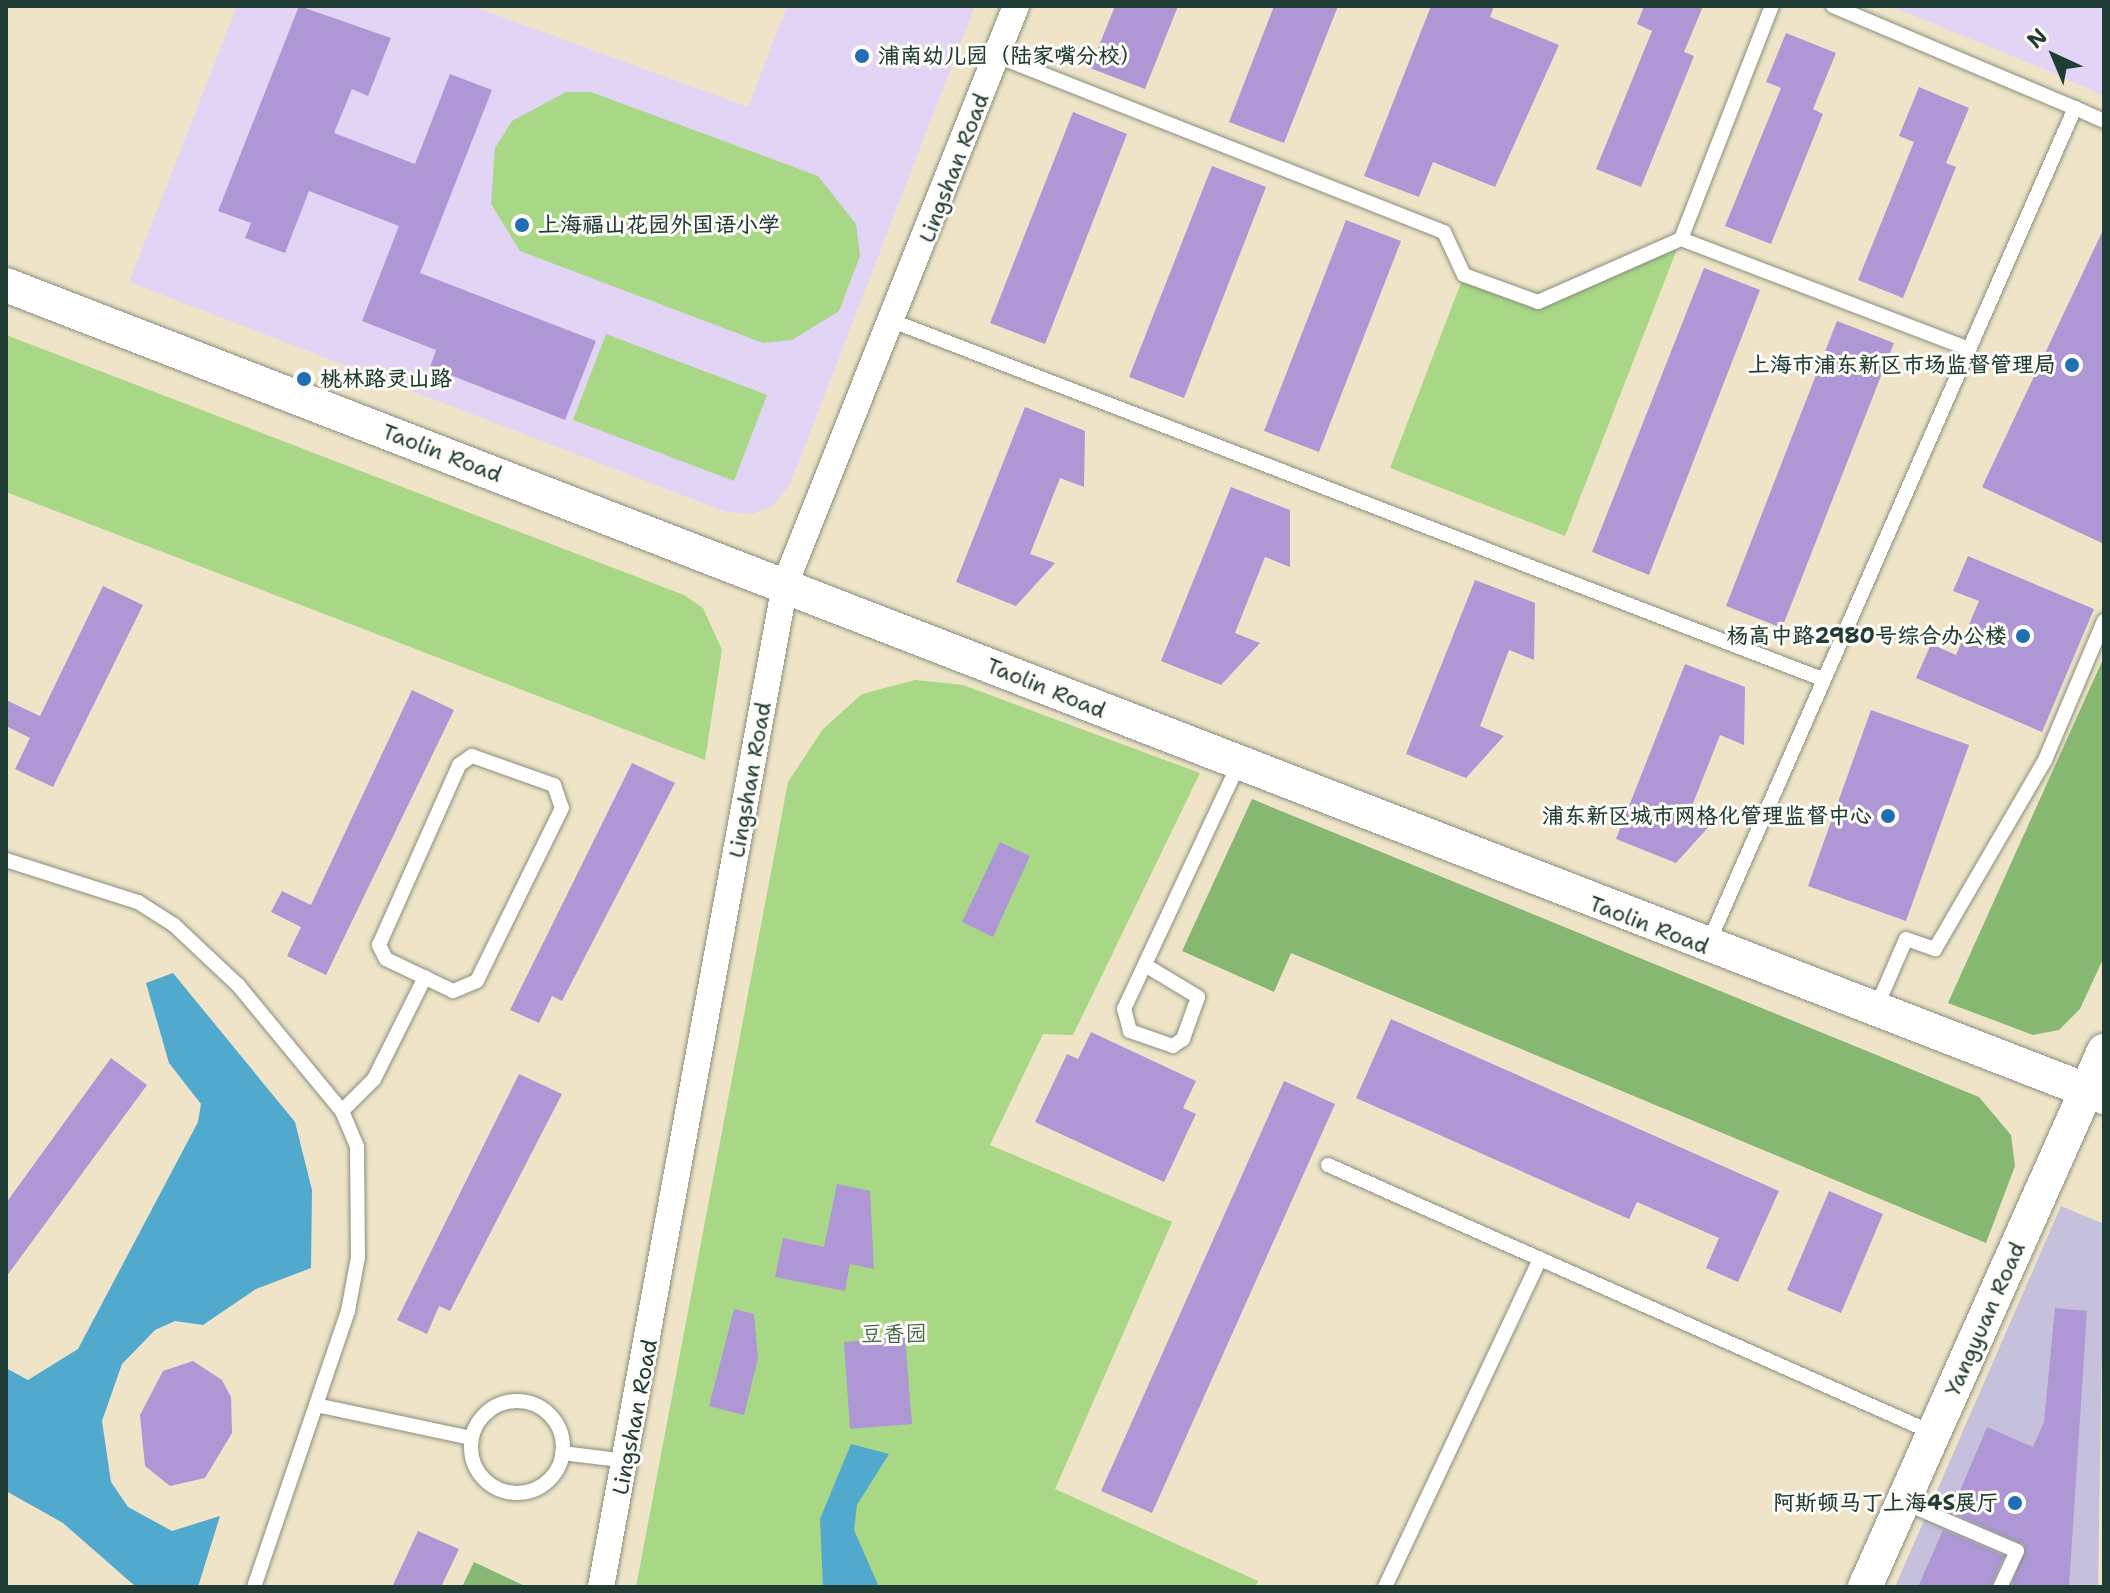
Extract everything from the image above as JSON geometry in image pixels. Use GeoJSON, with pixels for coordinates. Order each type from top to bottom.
{"type":"FeatureCollection","features":[{"type":"Feature","properties":{"kind":"street","name":"Lingshan Road"},"geometry":{"type":"LineString","coordinates":[[601,1587],[627,1461],[785,584],[895,322],[1016,6]]}},
{"type":"Feature","properties":{"kind":"street","name":"Taolin Road"},"geometry":{"type":"LineString","coordinates":[[6,285],[785,584],[1706,948],[2095,1094]]}},
{"type":"Feature","properties":{"kind":"street","name":"Yangyuan Road"},"geometry":{"type":"LineString","coordinates":[[1865,1587],[1934,1433],[2095,1094],[2104,1051]]}},
{"type":"Feature","properties":{"kind":"lane"},"geometry":{"type":"LineString","coordinates":[[1681,239],[1772,6]]}},
{"type":"Feature","properties":{"kind":"lane"},"geometry":{"type":"LineString","coordinates":[[1833,6],[2104,121]]}},
{"type":"Feature","properties":{"kind":"lane"},"geometry":{"type":"LineString","coordinates":[[997,56],[1444,232],[1464,275],[1538,302],[1681,239],[1969,349]]}},
{"type":"Feature","properties":{"kind":"lane"},"geometry":{"type":"LineString","coordinates":[[1706,948],[2075,108]]}},
{"type":"Feature","properties":{"kind":"lane"},"geometry":{"type":"LineString","coordinates":[[895,322],[1822,679]]}},
{"type":"Feature","properties":{"kind":"lane"},"geometry":{"type":"LineString","coordinates":[[1875,1011],[1906,939],[1935,949],[2045,760],[2104,621]]}},
{"type":"Feature","properties":{"kind":"lane"},"geometry":{"type":"LineString","coordinates":[[488,756],[554,785],[562,808],[477,981],[453,991],[425,977],[386,959],[379,945],[459,765],[488,756]]}},
{"type":"Feature","properties":{"kind":"lane"},"geometry":{"type":"LineString","coordinates":[[1145,965],[1198,997],[1183,1039],[1173,1046],[1130,1031],[1124,1022],[1145,965],[1239,764]]}},
{"type":"Feature","properties":{"kind":"lane"},"geometry":{"type":"LineString","coordinates":[[6,860],[124,896],[174,925],[238,985],[342,1111],[361,1182],[358,1257],[335,1362],[316,1405],[254,1587]]}},
{"type":"Feature","properties":{"kind":"lane"},"geometry":{"type":"LineString","coordinates":[[342,1111],[374,1079],[425,977]]}},
{"type":"Feature","properties":{"kind":"lane"},"geometry":{"type":"LineString","coordinates":[[1328,1165],[1934,1433]]}},
{"type":"Feature","properties":{"kind":"lane"},"geometry":{"type":"LineString","coordinates":[[1385,1587],[1540,1259]]}},
{"type":"Feature","properties":{"kind":"lane"},"geometry":{"type":"LineString","coordinates":[[532,1403],[556,1422],[562,1453],[549,1479],[509,1492],[475,1467],[471,1438],[487,1411],[532,1403]]}},
{"type":"Feature","properties":{"kind":"lane"},"geometry":{"type":"LineString","coordinates":[[316,1405],[471,1438]]}},
{"type":"Feature","properties":{"kind":"lane"},"geometry":{"type":"LineString","coordinates":[[562,1453],[627,1461]]}},
{"type":"Feature","properties":{"kind":"lane"},"geometry":{"type":"LineString","coordinates":[[1903,1502],[2017,1551],[2000,1587]]}},
{"type":"Feature","properties":{"kind":"shaded area","name":"上海福山花园外国语小学"},"geometry":{"type":"Polygon","coordinates":[[[237,6],[472,6],[748,107],[787,6],[975,6],[791,482],[774,505],[753,514],[726,512],[129,282],[237,6]]]}},
{"type":"Feature","properties":{"kind":"shaded area"},"geometry":{"type":"Polygon","coordinates":[[[1891,6],[2104,6],[2104,96],[2056,74],[1891,6]]]}},
{"type":"Feature","properties":{"kind":"shaded area"},"geometry":{"type":"Polygon","coordinates":[[[2061,1206],[2104,1224],[2098,1587],[1895,1587],[2061,1206]]]}},
{"type":"Feature","properties":{"kind":"green space"},"geometry":{"type":"Polygon","coordinates":[[[566,92],[591,92],[818,176],[856,224],[860,256],[839,311],[792,340],[763,343],[520,251],[491,204],[495,148],[512,121],[566,92]]]}},
{"type":"Feature","properties":{"kind":"green space"},"geometry":{"type":"Polygon","coordinates":[[[1681,239],[1565,536],[1390,468],[1464,275],[1538,302],[1681,239]]]}},
{"type":"Feature","properties":{"kind":"green space"},"geometry":{"type":"Polygon","coordinates":[[[606,334],[767,395],[734,481],[573,420],[606,334]]]}},
{"type":"Feature","properties":{"kind":"green space"},"geometry":{"type":"Polygon","coordinates":[[[6,335],[684,595],[703,608],[722,650],[705,760],[6,492],[6,335]]]}},
{"type":"Feature","properties":{"kind":"green space"},"geometry":{"type":"Polygon","coordinates":[[[2104,657],[2104,957],[2080,1009],[2059,1030],[2033,1035],[1948,1003],[2104,657]]]}},
{"type":"Feature","properties":{"kind":"green space","name":"豆香园"},"geometry":{"type":"Polygon","coordinates":[[[915,680],[963,685],[1200,773],[1073,1035],[1043,1034],[990,1145],[1172,1222],[1055,1489],[1258,1581],[1255,1587],[636,1587],[788,782],[823,729],[862,694],[915,680]]]}},
{"type":"Feature","properties":{"kind":"green space"},"geometry":{"type":"Polygon","coordinates":[[[1252,799],[1979,1097],[2011,1135],[2015,1166],[1986,1243],[1291,953],[1274,992],[1182,951],[1252,799]]]}},
{"type":"Feature","properties":{"kind":"green space"},"geometry":{"type":"Polygon","coordinates":[[[474,1562],[527,1587],[462,1587],[474,1562]]]}},
{"type":"Feature","properties":{"kind":"water"},"geometry":{"type":"Polygon","coordinates":[[[173,973],[295,1122],[312,1190],[311,1268],[256,1289],[203,1325],[175,1321],[155,1330],[122,1364],[102,1421],[111,1482],[128,1507],[172,1531],[220,1516],[198,1587],[136,1587],[63,1523],[6,1491],[6,1368],[28,1380],[78,1349],[198,1122],[201,1104],[169,1063],[146,983],[173,973]]]}},
{"type":"Feature","properties":{"kind":"water"},"geometry":{"type":"Polygon","coordinates":[[[851,1444],[889,1454],[857,1505],[854,1530],[879,1587],[823,1587],[820,1519],[851,1444]]]}},
{"type":"Feature","properties":{"kind":"building"},"geometry":{"type":"Polygon","coordinates":[[[299,6],[391,38],[368,96],[352,89],[334,133],[415,164],[450,74],[492,90],[420,273],[596,341],[565,420],[430,367],[436,350],[362,321],[399,226],[309,191],[285,253],[245,238],[251,223],[218,211],[299,6]]]}},
{"type":"Feature","properties":{"kind":"building"},"geometry":{"type":"Polygon","coordinates":[[[1115,6],[1178,6],[1145,89],[1090,68],[1115,6]]]}},
{"type":"Feature","properties":{"kind":"building"},"geometry":{"type":"Polygon","coordinates":[[[1274,6],[1338,6],[1284,143],[1229,122],[1274,6]]]}},
{"type":"Feature","properties":{"kind":"building"},"geometry":{"type":"Polygon","coordinates":[[[1431,6],[1494,6],[1490,17],[1559,45],[1495,187],[1433,162],[1419,197],[1364,176],[1431,6]]]}},
{"type":"Feature","properties":{"kind":"building"},"geometry":{"type":"Polygon","coordinates":[[[1644,6],[1703,6],[1684,52],[1694,56],[1641,187],[1596,169],[1652,31],[1637,24],[1644,6]]]}},
{"type":"Feature","properties":{"kind":"building"},"geometry":{"type":"Polygon","coordinates":[[[1786,33],[1836,53],[1813,109],[1823,114],[1771,244],[1725,226],[1781,88],[1766,82],[1786,33]]]}},
{"type":"Feature","properties":{"kind":"building"},"geometry":{"type":"Polygon","coordinates":[[[1919,87],[1969,108],[1946,163],[1956,167],[1903,298],[1858,280],[1914,142],[1899,136],[1919,87]]]}},
{"type":"Feature","properties":{"kind":"building"},"geometry":{"type":"Polygon","coordinates":[[[1073,112],[1127,134],[1045,344],[990,323],[1073,112]]]}},
{"type":"Feature","properties":{"kind":"building"},"geometry":{"type":"Polygon","coordinates":[[[1212,166],[1266,187],[1184,398],[1129,377],[1212,166]]]}},
{"type":"Feature","properties":{"kind":"building"},"geometry":{"type":"Polygon","coordinates":[[[1346,220],[1401,241],[1319,452],[1264,431],[1346,220]]]}},
{"type":"Feature","properties":{"kind":"building","name":"上海市浦东新区市场监督管理局"},"geometry":{"type":"Polygon","coordinates":[[[2104,228],[2104,544],[1982,487],[2104,228]]]}},
{"type":"Feature","properties":{"kind":"building"},"geometry":{"type":"Polygon","coordinates":[[[1704,268],[1760,290],[1649,575],[1592,552],[1704,268]]]}},
{"type":"Feature","properties":{"kind":"building"},"geometry":{"type":"Polygon","coordinates":[[[1837,321],[1894,343],[1782,628],[1726,606],[1837,321]]]}},
{"type":"Feature","properties":{"kind":"building"},"geometry":{"type":"Polygon","coordinates":[[[1025,407],[1085,431],[1084,487],[1060,478],[1030,554],[1055,563],[1016,606],[956,582],[1025,407]]]}},
{"type":"Feature","properties":{"kind":"building"},"geometry":{"type":"Polygon","coordinates":[[[1231,487],[1290,510],[1290,567],[1265,557],[1235,633],[1260,643],[1221,685],[1161,661],[1231,487]]]}},
{"type":"Feature","properties":{"kind":"building","name":"杨高中路2980号综合办公楼"},"geometry":{"type":"Polygon","coordinates":[[[1968,556],[2094,609],[2042,732],[1916,678],[1931,644],[1956,655],[1979,601],[1953,591],[1968,556]]]}},
{"type":"Feature","properties":{"kind":"building"},"geometry":{"type":"Polygon","coordinates":[[[1475,580],[1535,603],[1534,660],[1509,650],[1480,726],[1504,736],[1466,778],[1406,754],[1475,580]]]}},
{"type":"Feature","properties":{"kind":"building"},"geometry":{"type":"Polygon","coordinates":[[[103,586],[143,605],[53,787],[15,769],[30,738],[6,726],[6,700],[40,716],[103,586]]]}},
{"type":"Feature","properties":{"kind":"building"},"geometry":{"type":"Polygon","coordinates":[[[1685,664],[1745,687],[1744,745],[1720,735],[1690,811],[1714,821],[1676,863],[1616,839],[1685,664]]]}},
{"type":"Feature","properties":{"kind":"building"},"geometry":{"type":"Polygon","coordinates":[[[412,690],[454,710],[326,975],[287,956],[301,927],[271,912],[282,891],[311,905],[412,690]]]}},
{"type":"Feature","properties":{"kind":"building","name":"浦东新区城市网格化管理监督中心"},"geometry":{"type":"Polygon","coordinates":[[[1871,710],[1969,745],[1906,921],[1808,886],[1871,710]]]}},
{"type":"Feature","properties":{"kind":"building"},"geometry":{"type":"Polygon","coordinates":[[[632,763],[675,783],[562,1001],[552,996],[539,1023],[510,1010],[632,763]]]}},
{"type":"Feature","properties":{"kind":"building"},"geometry":{"type":"Polygon","coordinates":[[[1000,842],[1030,856],[993,937],[962,922],[1000,842]]]}},
{"type":"Feature","properties":{"kind":"building"},"geometry":{"type":"Polygon","coordinates":[[[1391,1019],[1779,1191],[1738,1282],[1706,1268],[1719,1238],[1637,1202],[1629,1219],[1356,1098],[1391,1019]]]}},
{"type":"Feature","properties":{"kind":"building"},"geometry":{"type":"Polygon","coordinates":[[[1091,1032],[1196,1081],[1183,1108],[1196,1114],[1164,1182],[1035,1122],[1067,1054],[1078,1059],[1091,1032]]]}},
{"type":"Feature","properties":{"kind":"building"},"geometry":{"type":"Polygon","coordinates":[[[111,1058],[147,1085],[6,1277],[6,1203],[111,1058]]]}},
{"type":"Feature","properties":{"kind":"building"},"geometry":{"type":"Polygon","coordinates":[[[519,1074],[562,1094],[450,1311],[439,1306],[427,1334],[397,1320],[519,1074]]]}},
{"type":"Feature","properties":{"kind":"building"},"geometry":{"type":"Polygon","coordinates":[[[1284,1081],[1335,1104],[1152,1513],[1101,1491],[1284,1081]]]}},
{"type":"Feature","properties":{"kind":"building"},"geometry":{"type":"Polygon","coordinates":[[[837,1184],[870,1191],[874,1269],[850,1264],[845,1291],[775,1277],[783,1238],[824,1247],[837,1184]]]}},
{"type":"Feature","properties":{"kind":"building"},"geometry":{"type":"Polygon","coordinates":[[[1829,1191],[1883,1214],[1841,1313],[1787,1290],[1829,1191]]]}},
{"type":"Feature","properties":{"kind":"building","name":"阿斯顿马丁上海4S展厅"},"geometry":{"type":"Polygon","coordinates":[[[2055,1308],[2087,1311],[2069,1587],[2011,1587],[2025,1545],[1951,1512],[1987,1427],[2033,1447],[2044,1422],[2055,1308]]]}},
{"type":"Feature","properties":{"kind":"building"},"geometry":{"type":"Polygon","coordinates":[[[734,1309],[754,1314],[758,1358],[744,1415],[709,1406],[734,1309]]]}},
{"type":"Feature","properties":{"kind":"building"},"geometry":{"type":"Polygon","coordinates":[[[905,1337],[912,1424],[850,1429],[844,1342],[905,1337]]]}},
{"type":"Feature","properties":{"kind":"building"},"geometry":{"type":"Polygon","coordinates":[[[193,1361],[222,1380],[231,1397],[232,1433],[205,1478],[170,1486],[145,1466],[140,1415],[163,1371],[193,1361]]]}},
{"type":"Feature","properties":{"kind":"building"},"geometry":{"type":"Polygon","coordinates":[[[1943,1530],[2004,1556],[1990,1587],[1918,1587],[1943,1530]]]}},
{"type":"Feature","properties":{"kind":"building"},"geometry":{"type":"Polygon","coordinates":[[[418,1531],[459,1549],[441,1587],[392,1587],[418,1531]]]}},
{"type":"Feature","properties":{"kind":"place","name":"浦南幼儿园（陆家嘴分校）"},"geometry":{"type":"Point","coordinates":[862,56]}},
{"type":"Feature","properties":{"kind":"place","name":"上海福山花园外国语小学"},"geometry":{"type":"Point","coordinates":[522,225]}},
{"type":"Feature","properties":{"kind":"place","name":"上海市浦东新区市场监督管理局"},"geometry":{"type":"Point","coordinates":[2072,365]}},
{"type":"Feature","properties":{"kind":"place","name":"桃林路灵山路"},"geometry":{"type":"Point","coordinates":[304,379]}},
{"type":"Feature","properties":{"kind":"place","name":"杨高中路2980号综合办公楼"},"geometry":{"type":"Point","coordinates":[2023,636]}},
{"type":"Feature","properties":{"kind":"place","name":"浦东新区城市网格化管理监督中心"},"geometry":{"type":"Point","coordinates":[1888,816]}},
{"type":"Feature","properties":{"kind":"place","name":"阿斯顿马丁上海4S展厅"},"geometry":{"type":"Point","coordinates":[2015,1503]}}]}
